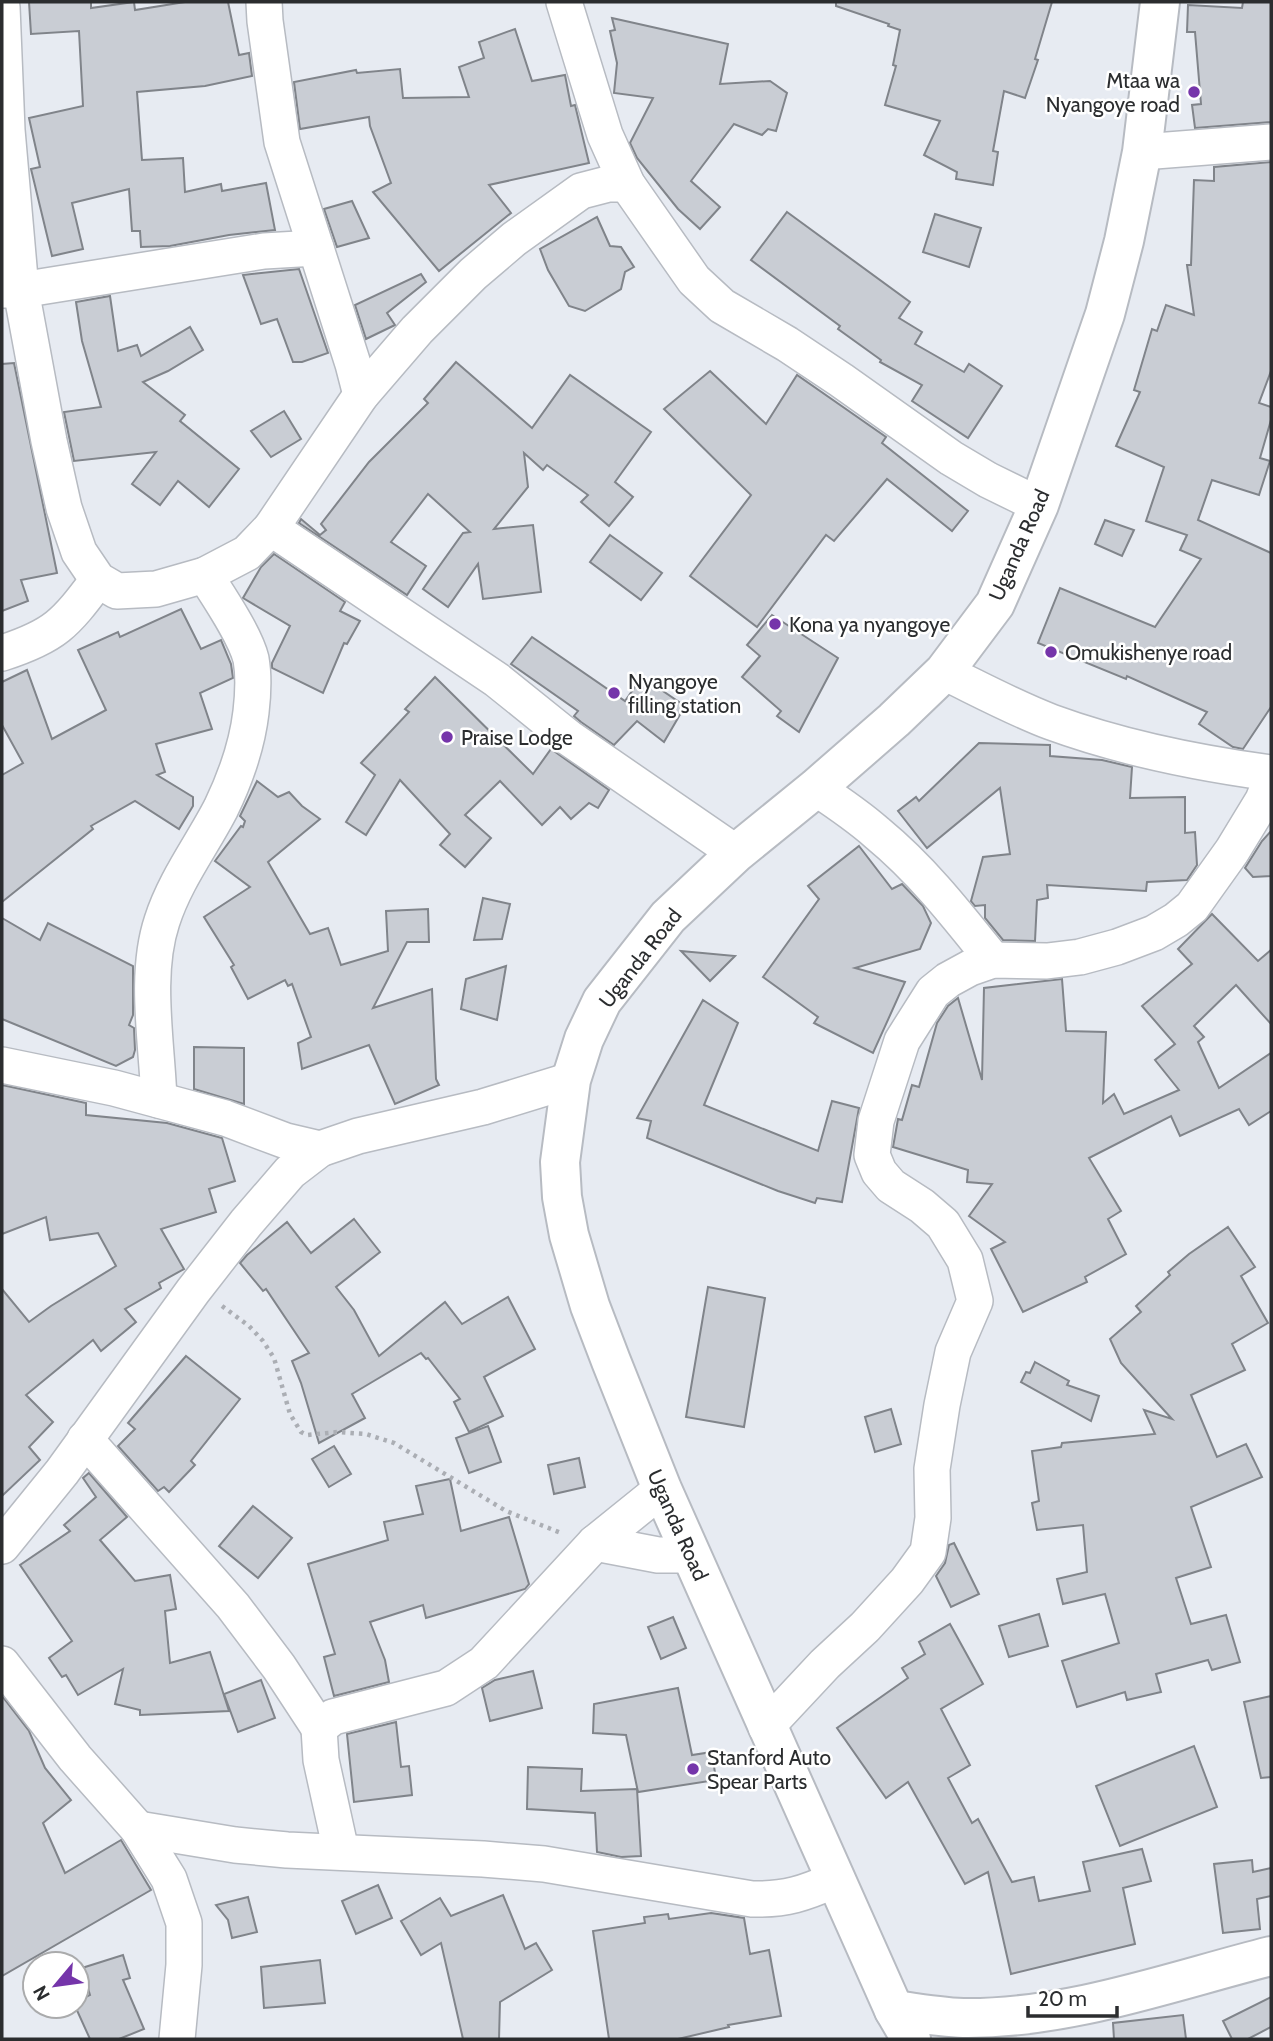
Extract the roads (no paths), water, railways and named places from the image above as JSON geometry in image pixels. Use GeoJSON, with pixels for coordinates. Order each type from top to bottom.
{"type":"FeatureCollection","features":[{"type":"Feature","properties":{"kind":"main road","name":"Uganda Road"},"geometry":{"type":"LineString","coordinates":[[902,2025],[766,1727],[662,1489],[590,1306],[569,1235],[562,1197],[560,1163],[572,1080],[583,1039],[602,1001],[668,917],[736,853],[894,720],[944,672],[995,604],[1039,505],[1105,314],[1125,241],[1142,152],[1160,2]]}},
{"type":"Feature","properties":{"kind":"main road"},"geometry":{"type":"LineString","coordinates":[[902,2025],[1033,2014],[1136,1994],[1271,1956]]}},
{"type":"Feature","properties":{"kind":"street"},"geometry":{"type":"LineString","coordinates":[[264,2],[282,142],[361,396]]}},
{"type":"Feature","properties":{"kind":"street"},"geometry":{"type":"LineString","coordinates":[[564,2],[605,135],[626,184],[694,280],[722,306],[787,344],[951,458],[1039,505]]}},
{"type":"Feature","properties":{"kind":"street"},"geometry":{"type":"LineString","coordinates":[[2,7],[11,290],[64,508],[79,551],[98,580],[117,590],[156,589],[205,575],[247,553],[271,528],[361,396],[417,330],[473,274],[514,239],[581,191],[608,184],[626,184]]}},
{"type":"Feature","properties":{"kind":"street"},"geometry":{"type":"LineString","coordinates":[[1142,152],[1271,142]]}},
{"type":"Feature","properties":{"kind":"street"},"geometry":{"type":"LineString","coordinates":[[11,290],[264,251],[316,248]]}},
{"type":"Feature","properties":{"kind":"street"},"geometry":{"type":"LineString","coordinates":[[271,528],[496,680],[569,738],[736,853]]}},
{"type":"Feature","properties":{"kind":"street"},"geometry":{"type":"LineString","coordinates":[[159,1100],[153,951],[162,919],[183,874],[221,808],[240,765],[249,731],[253,695],[250,659],[230,614],[205,575]]}},
{"type":"Feature","properties":{"kind":"street"},"geometry":{"type":"LineString","coordinates":[[2,653],[28,645],[54,631],[71,617],[98,580]]}},
{"type":"Feature","properties":{"kind":"street"},"geometry":{"type":"LineString","coordinates":[[944,672],[1064,726],[1138,748],[1218,766],[1271,773]]}},
{"type":"Feature","properties":{"kind":"street"},"geometry":{"type":"LineString","coordinates":[[766,1727],[825,1664],[865,1627],[907,1581],[928,1552],[933,1518],[932,1469],[942,1405],[953,1352],[975,1301],[965,1260],[943,1224],[922,1206],[891,1186],[879,1172],[872,1155],[876,1121],[902,1041],[933,992],[970,968],[993,960],[1047,961],[1080,957],[1142,938],[1176,919],[1192,907],[1212,881],[1248,827],[1271,780]]}},
{"type":"Feature","properties":{"kind":"street"},"geometry":{"type":"LineString","coordinates":[[816,788],[871,827],[914,867],[945,900],[993,960]]}},
{"type":"Feature","properties":{"kind":"street"},"geometry":{"type":"LineString","coordinates":[[2,1065],[114,1088],[225,1118],[286,1141],[320,1149]]}},
{"type":"Feature","properties":{"kind":"street"},"geometry":{"type":"LineString","coordinates":[[2,1546],[62,1472],[193,1291],[290,1172],[320,1149],[358,1136],[483,1107],[572,1080]]}},
{"type":"Feature","properties":{"kind":"street"},"geometry":{"type":"LineString","coordinates":[[85,1439],[233,1606],[279,1667],[319,1728],[321,1760],[341,1851]]}},
{"type":"Feature","properties":{"kind":"street"},"geometry":{"type":"LineString","coordinates":[[319,1728],[333,1717],[446,1688],[484,1664],[595,1543],[662,1489]]}},
{"type":"Feature","properties":{"kind":"street"},"geometry":{"type":"LineString","coordinates":[[595,1543],[657,1555],[692,1555]]}},
{"type":"Feature","properties":{"kind":"street"},"geometry":{"type":"LineString","coordinates":[[2,1664],[75,1758],[138,1829],[169,1879],[184,1923],[184,1965],[177,2039]]}},
{"type":"Feature","properties":{"kind":"street"},"geometry":{"type":"LineString","coordinates":[[138,1829],[248,1847],[484,1858],[544,1864],[752,1899],[778,1900],[803,1894],[835,1880]]}},
{"type":"Feature","properties":{"kind":"place","name":"Mtaa wa Nyangoye road"},"geometry":{"type":"Point","coordinates":[1194,92]}},
{"type":"Feature","properties":{"kind":"place","name":"Kona ya nyangoye"},"geometry":{"type":"Point","coordinates":[775,624]}},
{"type":"Feature","properties":{"kind":"place","name":"Omukishenye road"},"geometry":{"type":"Point","coordinates":[1051,652]}},
{"type":"Feature","properties":{"kind":"place","name":"Nyangoye filling station"},"geometry":{"type":"Point","coordinates":[614,693]}},
{"type":"Feature","properties":{"kind":"place","name":"Praise Lodge"},"geometry":{"type":"Point","coordinates":[447,737]}},
{"type":"Feature","properties":{"kind":"place","name":"Stanford Auto Spear Parts"},"geometry":{"type":"Point","coordinates":[693,1769]}}]}
